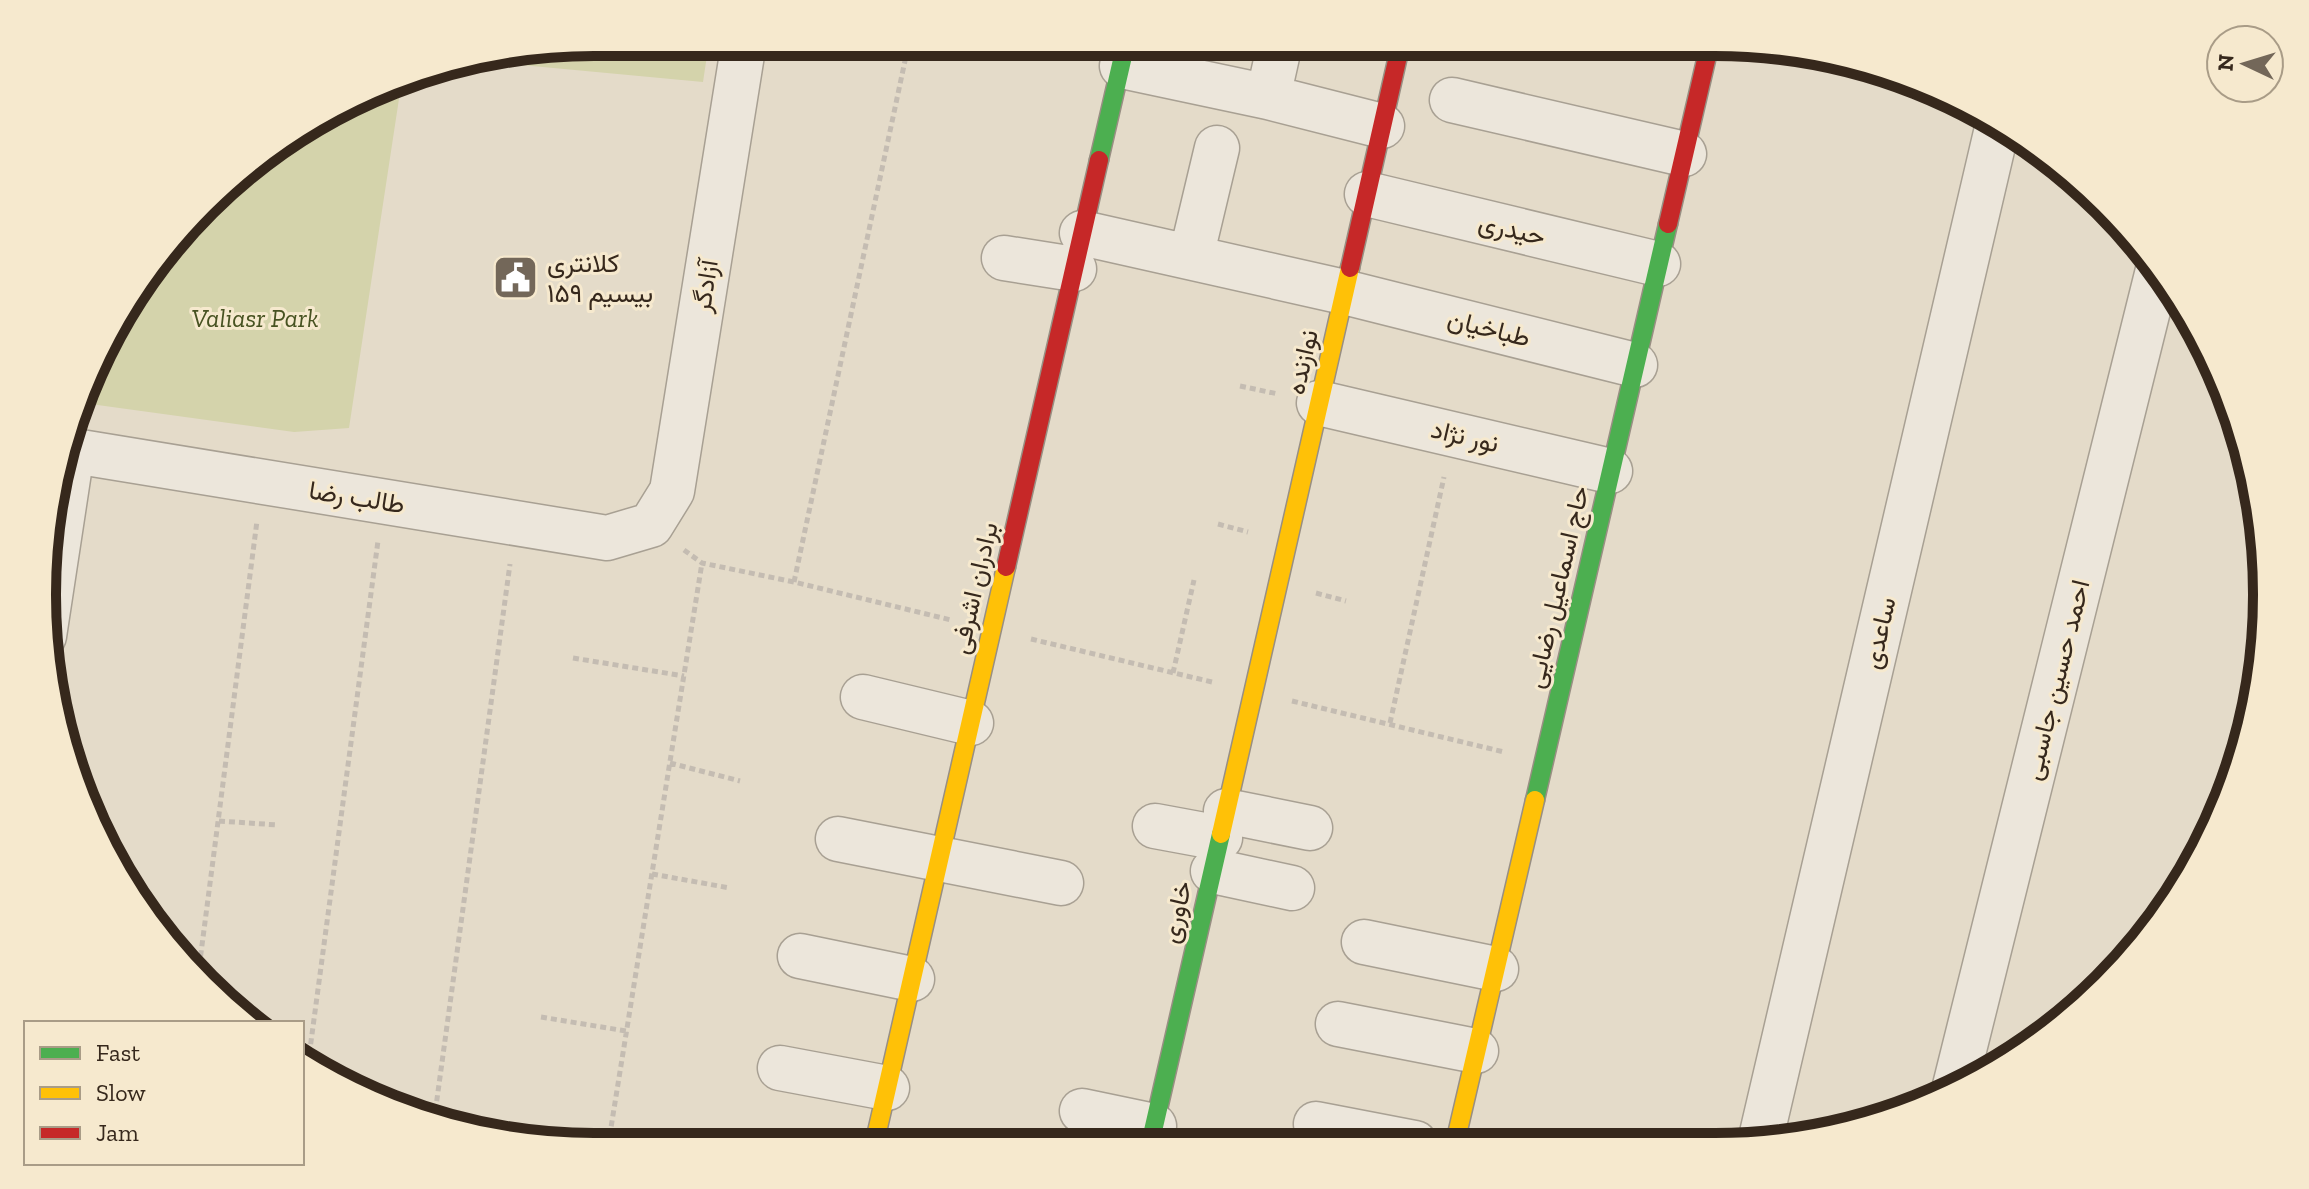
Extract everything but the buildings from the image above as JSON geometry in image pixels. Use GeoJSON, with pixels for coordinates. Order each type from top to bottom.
{"type":"FeatureCollection","features":[{"type":"Feature","properties":{"kind":"street","name":"آزادگر"},"geometry":{"type":"LineString","coordinates":[[651,525],[672,491],[742,56]]}},
{"type":"Feature","properties":{"kind":"street","name":"برادران اشرفی"},"geometry":{"type":"LineString","coordinates":[[877,1133],[1124,56]]}},
{"type":"Feature","properties":{"kind":"street"},"geometry":{"type":"LineString","coordinates":[[1131,56],[1268,97],[1382,126]]}},
{"type":"Feature","properties":{"kind":"street"},"geometry":{"type":"LineString","coordinates":[[1268,97],[1277,56]]}},
{"type":"Feature","properties":{"kind":"street","name":"نوازنده"},"geometry":{"type":"LineString","coordinates":[[1253,692],[1398,56]]}},
{"type":"Feature","properties":{"kind":"street","name":"حاج اسماعیل رضایی"},"geometry":{"type":"LineString","coordinates":[[1457,1133],[1707,56]]}},
{"type":"Feature","properties":{"kind":"street"},"geometry":{"type":"LineString","coordinates":[[1452,100],[1684,154]]}},
{"type":"Feature","properties":{"kind":"street","name":"ساعدی"},"geometry":{"type":"LineString","coordinates":[[1763,1131],[1995,135]]}},
{"type":"Feature","properties":{"kind":"street"},"geometry":{"type":"LineString","coordinates":[[1191,257],[1217,148]]}},
{"type":"Feature","properties":{"kind":"street","name":"حیدری"},"geometry":{"type":"LineString","coordinates":[[1367,194],[1658,264]]}},
{"type":"Feature","properties":{"kind":"street","name":"طباخیان"},"geometry":{"type":"LineString","coordinates":[[1004,258],[1078,251],[1191,257],[1635,365]]}},
{"type":"Feature","properties":{"kind":"street","name":"احمد حسین جاسبی"},"geometry":{"type":"LineString","coordinates":[[1958,1074],[2154,284]]}},
{"type":"Feature","properties":{"kind":"street","name":"نور نژاد"},"geometry":{"type":"LineString","coordinates":[[1319,403],[1610,471]]}},
{"type":"Feature","properties":{"kind":"street","name":"طالب رضا"},"geometry":{"type":"LineString","coordinates":[[75,451],[607,538],[651,525]]}},
{"type":"Feature","properties":{"kind":"street","name":"خاوری"},"geometry":{"type":"LineString","coordinates":[[1152,1133],[1253,692]]}},
{"type":"Feature","properties":{"kind":"street"},"geometry":{"type":"LineString","coordinates":[[863,697],[971,723]]}},
{"type":"Feature","properties":{"kind":"street"},"geometry":{"type":"LineString","coordinates":[[1155,826],[1220,840],[1310,828]]}},
{"type":"Feature","properties":{"kind":"street"},"geometry":{"type":"LineString","coordinates":[[838,839],[1061,883]]}},
{"type":"Feature","properties":{"kind":"street"},"geometry":{"type":"LineString","coordinates":[[1220,840],[1292,888]]}},
{"type":"Feature","properties":{"kind":"street"},"geometry":{"type":"LineString","coordinates":[[1364,942],[1496,969]]}},
{"type":"Feature","properties":{"kind":"street"},"geometry":{"type":"LineString","coordinates":[[800,956],[912,979]]}},
{"type":"Feature","properties":{"kind":"street"},"geometry":{"type":"LineString","coordinates":[[1338,1024],[1476,1051]]}},
{"type":"Feature","properties":{"kind":"street"},"geometry":{"type":"LineString","coordinates":[[780,1068],[887,1088]]}},
{"type":"Feature","properties":{"kind":"street"},"geometry":{"type":"LineString","coordinates":[[1082,1111],[1146,1133]]}},
{"type":"Feature","properties":{"kind":"street"},"geometry":{"type":"LineString","coordinates":[[1316,1124],[1363,1133]]}},
{"type":"Feature","properties":{"kind":"path"},"geometry":{"type":"LineString","coordinates":[[794,582],[906,56]]}},
{"type":"Feature","properties":{"kind":"path"},"geometry":{"type":"LineString","coordinates":[[1390,723],[1454,433]]}},
{"type":"Feature","properties":{"kind":"path"},"geometry":{"type":"LineString","coordinates":[[200,961],[262,481]]}},
{"type":"Feature","properties":{"kind":"path"},"geometry":{"type":"LineString","coordinates":[[310,1051],[383,501]]}},
{"type":"Feature","properties":{"kind":"path"},"geometry":{"type":"LineString","coordinates":[[436,1109],[516,523]]}},
{"type":"Feature","properties":{"kind":"path"},"geometry":{"type":"LineString","coordinates":[[610,1133],[702,563],[794,582],[1544,762]]}},
{"type":"Feature","properties":{"kind":"path"},"geometry":{"type":"LineString","coordinates":[[1173,673],[1194,580]]}},
{"type":"Feature","properties":{"kind":"path"},"geometry":{"type":"LineString","coordinates":[[573,658],[684,676]]}},
{"type":"Feature","properties":{"kind":"path"},"geometry":{"type":"LineString","coordinates":[[670,763],[740,781]]}},
{"type":"Feature","properties":{"kind":"path"},"geometry":{"type":"LineString","coordinates":[[219,821],[278,825]]}},
{"type":"Feature","properties":{"kind":"path"},"geometry":{"type":"LineString","coordinates":[[652,874],[730,888]]}},
{"type":"Feature","properties":{"kind":"path"},"geometry":{"type":"LineString","coordinates":[[541,1017],[626,1031]]}},
{"type":"Feature","properties":{"kind":"green space"},"geometry":{"type":"Polygon","coordinates":[[[707,56],[703,82],[506,64],[559,57],[707,56]]]}},
{"type":"Feature","properties":{"kind":"green space","name":"Valiasr Park"},"geometry":{"type":"Polygon","coordinates":[[[400,93],[349,428],[294,432],[91,404],[112,356],[147,295],[190,239],[214,214],[239,190],[295,147],[325,128],[400,93]]]}},
{"type":"Feature","properties":{"kind":"traffic: fast"},"geometry":{"type":"LineString","coordinates":[[1099,160],[1123,56]]}},
{"type":"Feature","properties":{"kind":"traffic: fast"},"geometry":{"type":"LineString","coordinates":[[1535,800],[1668,224]]}},
{"type":"Feature","properties":{"kind":"traffic: fast"},"geometry":{"type":"LineString","coordinates":[[1153,1133],[1221,834]]}},
{"type":"Feature","properties":{"kind":"traffic: slow"},"geometry":{"type":"LineString","coordinates":[[1221,834],[1350,268]]}},
{"type":"Feature","properties":{"kind":"traffic: slow"},"geometry":{"type":"LineString","coordinates":[[877,1133],[1006,567]]}},
{"type":"Feature","properties":{"kind":"traffic: slow"},"geometry":{"type":"LineString","coordinates":[[1457,1133],[1535,800]]}},
{"type":"Feature","properties":{"kind":"traffic: jam"},"geometry":{"type":"LineString","coordinates":[[1350,268],[1398,56]]}},
{"type":"Feature","properties":{"kind":"traffic: jam"},"geometry":{"type":"LineString","coordinates":[[1668,224],[1707,56]]}},
{"type":"Feature","properties":{"kind":"traffic: jam"},"geometry":{"type":"LineString","coordinates":[[1006,567],[1099,160]]}},
{"type":"Feature","properties":{"kind":"place","name":"کلانتری ۱۵۹ بیسیم"},"geometry":{"type":"Point","coordinates":[516,278]}}]}
